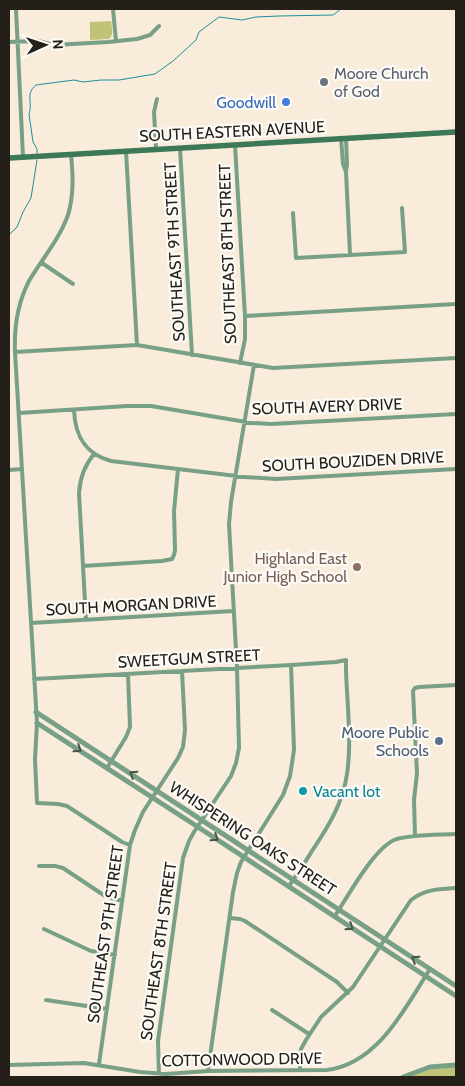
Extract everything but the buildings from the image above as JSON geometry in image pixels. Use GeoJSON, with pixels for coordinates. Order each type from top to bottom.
{"type":"FeatureCollection","features":[{"type":"Feature","properties":{"kind":"main road","name":"SOUTH EASTERN AVENUE"},"geometry":{"type":"LineString","coordinates":[[9,158],[456,132]]}},
{"type":"Feature","properties":{"kind":"street"},"geometry":{"type":"LineString","coordinates":[[16,9],[23,157]]}},
{"type":"Feature","properties":{"kind":"street"},"geometry":{"type":"LineString","coordinates":[[114,9],[116,41]]}},
{"type":"Feature","properties":{"kind":"street"},"geometry":{"type":"LineString","coordinates":[[9,42],[38,41],[54,45],[137,39],[146,37],[160,26]]}},
{"type":"Feature","properties":{"kind":"street"},"geometry":{"type":"LineString","coordinates":[[156,149],[154,112],[157,99]]}},
{"type":"Feature","properties":{"kind":"street"},"geometry":{"type":"LineString","coordinates":[[343,138],[347,164],[350,254]]}},
{"type":"Feature","properties":{"kind":"street","name":"SOUTHEAST 8TH STREET"},"geometry":{"type":"LineString","coordinates":[[235,144],[245,316],[245,339],[240,362]]}},
{"type":"Feature","properties":{"kind":"street","name":"SOUTHEAST 9TH STREET"},"geometry":{"type":"LineString","coordinates":[[180,148],[192,355]]}},
{"type":"Feature","properties":{"kind":"street"},"geometry":{"type":"LineString","coordinates":[[126,151],[137,345]]}},
{"type":"Feature","properties":{"kind":"street"},"geometry":{"type":"LineString","coordinates":[[71,154],[73,188],[68,214],[60,233],[29,282],[22,297],[16,320],[15,352],[37,723],[35,759],[37,803],[66,806],[122,842],[130,845]]}},
{"type":"Feature","properties":{"kind":"street"},"geometry":{"type":"LineString","coordinates":[[293,213],[296,258],[405,252],[402,208]]}},
{"type":"Feature","properties":{"kind":"street"},"geometry":{"type":"LineString","coordinates":[[42,263],[73,284]]}},
{"type":"Feature","properties":{"kind":"street"},"geometry":{"type":"LineString","coordinates":[[245,316],[456,304]]}},
{"type":"Feature","properties":{"kind":"street"},"geometry":{"type":"LineString","coordinates":[[15,352],[137,345],[273,368],[456,358]]}},
{"type":"Feature","properties":{"kind":"street","name":"SOUTHEAST 8TH STREET"},"geometry":{"type":"LineString","coordinates":[[159,1075],[158,1041],[182,863],[189,841],[231,776],[237,757],[239,740],[237,668],[229,534],[235,476],[254,366]]}},
{"type":"Feature","properties":{"kind":"street","name":"SOUTH AVERY DRIVE"},"geometry":{"type":"LineString","coordinates":[[19,412],[151,406],[245,422],[271,424],[456,414]]}},
{"type":"Feature","properties":{"kind":"street"},"geometry":{"type":"LineString","coordinates":[[74,410],[74,420],[79,436],[94,454],[84,469],[80,485],[86,620]]}},
{"type":"Feature","properties":{"kind":"street","name":"SOUTH BOUZIDEN DRIVE"},"geometry":{"type":"LineString","coordinates":[[94,454],[111,461],[276,479],[456,469]]}},
{"type":"Feature","properties":{"kind":"street"},"geometry":{"type":"LineString","coordinates":[[9,470],[22,469]]}},
{"type":"Feature","properties":{"kind":"street"},"geometry":{"type":"LineString","coordinates":[[83,566],[162,561],[173,557],[175,550],[174,511],[178,469]]}},
{"type":"Feature","properties":{"kind":"street","name":"SOUTH MORGAN DRIVE"},"geometry":{"type":"LineString","coordinates":[[31,623],[234,612]]}},
{"type":"Feature","properties":{"kind":"street","name":"SWEETGUM STREET"},"geometry":{"type":"LineString","coordinates":[[34,679],[291,665],[346,660],[349,748],[345,787],[334,816],[294,879]]}},
{"type":"Feature","properties":{"kind":"street"},"geometry":{"type":"LineString","coordinates":[[208,1071],[235,880],[244,857],[282,796],[290,776],[294,750],[291,665]]}},
{"type":"Feature","properties":{"kind":"street","name":"SOUTHEAST 9TH STREET"},"geometry":{"type":"LineString","coordinates":[[99,1064],[130,845],[139,821],[178,758],[184,743],[182,671]]}},
{"type":"Feature","properties":{"kind":"street"},"geometry":{"type":"LineString","coordinates":[[107,768],[130,727],[128,674]]}},
{"type":"Feature","properties":{"kind":"street"},"geometry":{"type":"LineString","coordinates":[[415,836],[414,800],[417,773],[413,692],[414,689],[419,687],[456,685]]}},
{"type":"Feature","properties":{"kind":"street","name":"WHISPERING OAKS STREET"},"geometry":{"type":"LineString","coordinates":[[36,712],[456,986]]}},
{"type":"Feature","properties":{"kind":"street","name":"WHISPERING OAKS STREET"},"geometry":{"type":"LineString","coordinates":[[37,723],[456,996]]}},
{"type":"Feature","properties":{"kind":"street"},"geometry":{"type":"LineString","coordinates":[[335,916],[370,862],[383,848],[395,840],[415,836],[456,834]]}},
{"type":"Feature","properties":{"kind":"street"},"geometry":{"type":"LineString","coordinates":[[39,866],[62,868],[106,896],[122,901]]}},
{"type":"Feature","properties":{"kind":"street"},"geometry":{"type":"LineString","coordinates":[[289,886],[294,879]]}},
{"type":"Feature","properties":{"kind":"street"},"geometry":{"type":"LineString","coordinates":[[300,1070],[301,1049],[310,1034],[321,1017],[348,992],[362,975],[406,906],[420,893],[429,890],[456,888]]}},
{"type":"Feature","properties":{"kind":"street"},"geometry":{"type":"LineString","coordinates":[[230,918],[245,921],[338,982],[348,992]]}},
{"type":"Feature","properties":{"kind":"street"},"geometry":{"type":"LineString","coordinates":[[44,929],[91,951],[114,955]]}},
{"type":"Feature","properties":{"kind":"street","name":"COTTONWOOD DRIVE"},"geometry":{"type":"LineString","coordinates":[[9,1066],[72,1062],[99,1064],[159,1075],[208,1071],[334,1069],[346,1066],[359,1059],[385,1036],[430,969]]}},
{"type":"Feature","properties":{"kind":"street"},"geometry":{"type":"LineString","coordinates":[[46,1000],[107,1009]]}},
{"type":"Feature","properties":{"kind":"street"},"geometry":{"type":"LineString","coordinates":[[272,1010],[310,1034]]}},
{"type":"Feature","properties":{"kind":"street"},"geometry":{"type":"LineString","coordinates":[[403,1077],[430,1067],[456,1065]]}},
{"type":"Feature","properties":{"kind":"green space"},"geometry":{"type":"Polygon","coordinates":[[[111,21],[112,33],[109,39],[90,40],[90,22],[111,21]]]}},
{"type":"Feature","properties":{"kind":"green space"},"geometry":{"type":"Polygon","coordinates":[[[456,1067],[456,1077],[409,1077],[432,1069],[456,1067]]]}},
{"type":"Feature","properties":{"kind":"waterway"},"geometry":{"type":"LineString","coordinates":[[37,153],[33,142],[29,114],[30,95],[36,85],[74,80],[83,82],[119,80],[155,74],[173,61],[196,40],[199,32],[219,17],[242,20],[256,17],[333,15],[341,9]]}},
{"type":"Feature","properties":{"kind":"waterway"},"geometry":{"type":"LineString","coordinates":[[9,235],[17,227],[31,198],[37,160]]}},
{"type":"Feature","properties":{"kind":"place","name":"Moore Church of God"},"geometry":{"type":"Point","coordinates":[324,82]}},
{"type":"Feature","properties":{"kind":"place","name":"Goodwill"},"geometry":{"type":"Point","coordinates":[286,102]}},
{"type":"Feature","properties":{"kind":"place","name":"Highland East Junior High School"},"geometry":{"type":"Point","coordinates":[357,567]}},
{"type":"Feature","properties":{"kind":"place","name":"Moore Public Schools"},"geometry":{"type":"Point","coordinates":[439,741]}},
{"type":"Feature","properties":{"kind":"place","name":"Vacant lot"},"geometry":{"type":"Point","coordinates":[303,791]}}]}
